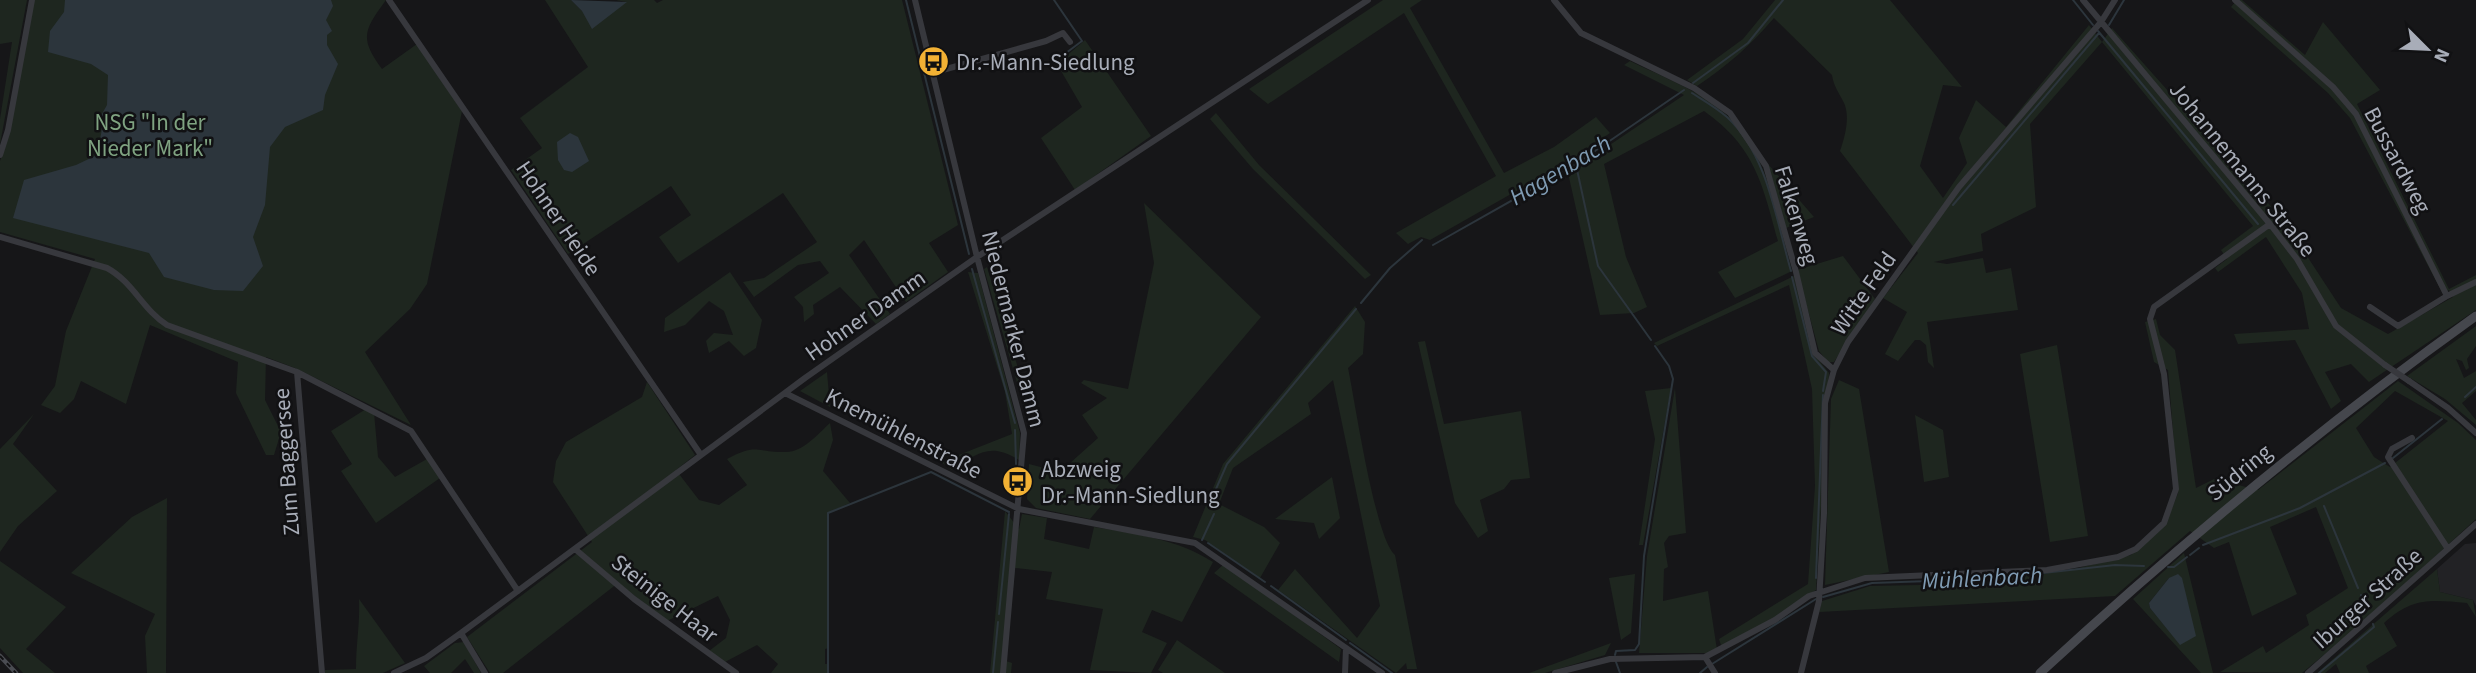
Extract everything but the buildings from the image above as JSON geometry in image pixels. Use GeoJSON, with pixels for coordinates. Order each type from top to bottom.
{"type":"FeatureCollection","features":[{"type":"Feature","properties":{"kind":"main road","name":"Südring"},"geometry":{"type":"LineString","coordinates":[[2040,673],[2230,503],[2318,432],[2476,316]]}},
{"type":"Feature","properties":{"kind":"street"},"geometry":{"type":"LineString","coordinates":[[0,155],[8,130],[32,0]]}},
{"type":"Feature","properties":{"kind":"street","name":"Hohner Heide"},"geometry":{"type":"LineString","coordinates":[[389,0],[701,455]]}},
{"type":"Feature","properties":{"kind":"street","name":"Niedermarker Damm"},"geometry":{"type":"LineString","coordinates":[[915,0],[977,257],[1024,433],[1003,673]]}},
{"type":"Feature","properties":{"kind":"street","name":"Hohner Damm"},"geometry":{"type":"LineString","coordinates":[[394,673],[426,658],[785,393],[977,257],[1368,0]]}},
{"type":"Feature","properties":{"kind":"street","name":"Falkenweg"},"geometry":{"type":"LineString","coordinates":[[1554,0],[1581,33],[1694,88],[1730,113],[1766,166],[1796,272],[1815,353],[1834,370]]}},
{"type":"Feature","properties":{"kind":"street","name":"Johannemanns Straße"},"geometry":{"type":"LineString","coordinates":[[2083,0],[2270,224],[2297,259],[2336,326],[2385,365],[2448,408],[2476,433]]}},
{"type":"Feature","properties":{"kind":"street","name":"Witte Feld"},"geometry":{"type":"LineString","coordinates":[[1801,673],[1820,592],[1825,403],[1834,370],[1848,342],[1959,187],[2101,22],[2115,0]]}},
{"type":"Feature","properties":{"kind":"street","name":"Bussardweg"},"geometry":{"type":"LineString","coordinates":[[2235,0],[2333,87],[2356,114],[2447,296]]}},
{"type":"Feature","properties":{"kind":"street"},"geometry":{"type":"LineString","coordinates":[[933,73],[1046,41],[1063,33],[1070,42]]}},
{"type":"Feature","properties":{"kind":"street"},"geometry":{"type":"LineString","coordinates":[[1555,673],[1610,659],[1710,665],[1740,640],[1820,592],[1884,576],[1983,575],[2073,566],[2118,557],[2145,543],[2164,523],[2175,500],[2176,489],[2164,374],[2150,318],[2154,307],[2270,224]]}},
{"type":"Feature","properties":{"kind":"street","name":"Zum Baggersee"},"geometry":{"type":"LineString","coordinates":[[0,237],[107,268],[122,276],[158,320],[167,325],[297,372],[322,673]]}},
{"type":"Feature","properties":{"kind":"street"},"geometry":{"type":"LineString","coordinates":[[2370,307],[2398,326],[2476,282]]}},
{"type":"Feature","properties":{"kind":"street"},"geometry":{"type":"LineString","coordinates":[[297,372],[411,431],[518,591]]}},
{"type":"Feature","properties":{"kind":"street","name":"Knemühlenstraße"},"geometry":{"type":"LineString","coordinates":[[785,393],[1019,509],[1195,543],[1382,673]]}},
{"type":"Feature","properties":{"kind":"street","name":"Iburger Straße"},"geometry":{"type":"LineString","coordinates":[[2412,438],[2392,449],[2388,457],[2448,549]]}},
{"type":"Feature","properties":{"kind":"street","name":"Iburger Straße"},"geometry":{"type":"LineString","coordinates":[[2308,673],[2476,524]]}},
{"type":"Feature","properties":{"kind":"street","name":"Steinige Haar"},"geometry":{"type":"LineString","coordinates":[[575,549],[634,599],[736,673]]}},
{"type":"Feature","properties":{"kind":"street"},"geometry":{"type":"LineString","coordinates":[[461,633],[485,673]]}},
{"type":"Feature","properties":{"kind":"street"},"geometry":{"type":"LineString","coordinates":[[1345,673],[1346,648]]}},
{"type":"Feature","properties":{"kind":"shaded area","name":"NSG \"In der Nieder Mark\""},"geometry":{"type":"Polygon","coordinates":[[[65,0],[331,0],[333,6],[326,20],[332,31],[327,35],[327,45],[338,64],[325,95],[323,110],[285,127],[270,147],[265,205],[253,237],[263,266],[243,291],[214,290],[164,277],[149,253],[13,218],[24,180],[76,165],[97,155],[102,129],[99,119],[107,105],[108,75],[91,64],[48,52],[50,31],[64,12],[65,0]]]}},
{"type":"Feature","properties":{"kind":"shaded area"},"geometry":{"type":"Polygon","coordinates":[[[571,0],[627,2],[592,29],[582,11],[571,0]]]}},
{"type":"Feature","properties":{"kind":"shaded area"},"geometry":{"type":"Polygon","coordinates":[[[570,133],[578,137],[589,161],[572,172],[564,170],[558,160],[557,142],[570,133]]]}},
{"type":"Feature","properties":{"kind":"shaded area"},"geometry":{"type":"Polygon","coordinates":[[[2476,543],[2476,606],[2473,600],[2440,592],[2437,569],[2465,544],[2476,543]]]}},
{"type":"Feature","properties":{"kind":"shaded area"},"geometry":{"type":"Polygon","coordinates":[[[2178,574],[2182,578],[2196,636],[2180,645],[2150,608],[2149,603],[2169,578],[2178,574]]]}},
{"type":"Feature","properties":{"kind":"green space"},"geometry":{"type":"Polygon","coordinates":[[[0,0],[27,0],[0,144],[0,119],[12,42],[0,44],[0,0]]]}},
{"type":"Feature","properties":{"kind":"green space"},"geometry":{"type":"Polygon","coordinates":[[[33,0],[386,0],[367,34],[370,49],[382,69],[417,44],[462,111],[427,284],[410,309],[365,352],[411,425],[295,368],[266,357],[265,400],[281,432],[274,455],[266,455],[236,393],[238,362],[150,325],[126,404],[81,381],[74,399],[60,413],[41,405],[55,386],[66,331],[95,259],[0,232],[0,161],[10,130],[33,0]]]}},
{"type":"Feature","properties":{"kind":"green space"},"geometry":{"type":"Polygon","coordinates":[[[545,0],[571,0],[582,11],[626,2],[616,0],[654,0],[657,3],[663,0],[902,0],[958,225],[929,243],[948,272],[906,302],[864,240],[849,255],[890,314],[876,324],[840,287],[813,305],[814,314],[804,322],[803,307],[794,297],[829,273],[820,261],[798,265],[754,297],[743,282],[764,278],[817,242],[783,193],[678,263],[659,237],[691,215],[671,186],[568,254],[511,170],[542,148],[520,118],[588,67],[545,0]]]}},
{"type":"Feature","properties":{"kind":"green space"},"geometry":{"type":"Polygon","coordinates":[[[1383,0],[1422,0],[1410,8],[1504,173],[1554,147],[1596,117],[1610,133],[1571,160],[1430,240],[1421,237],[1408,244],[1396,233],[1496,176],[1404,13],[1268,104],[1249,89],[1383,0]]]}},
{"type":"Feature","properties":{"kind":"green space"},"geometry":{"type":"Polygon","coordinates":[[[1775,0],[1890,0],[1962,87],[1943,85],[1920,166],[1943,198],[1967,163],[1959,138],[1976,100],[2006,127],[2089,25],[2102,42],[2030,124],[2036,207],[1981,234],[1983,251],[1934,262],[1947,264],[1983,258],[1986,273],[2011,268],[2018,310],[1927,322],[1934,368],[1928,362],[1926,345],[1920,340],[1915,340],[1898,361],[1885,354],[1907,312],[1883,298],[1918,253],[1840,151],[1847,113],[1832,75],[1774,18],[1728,63],[1697,86],[1687,80],[1743,39],[1775,0]]]}},
{"type":"Feature","properties":{"kind":"green space"},"geometry":{"type":"Polygon","coordinates":[[[2237,0],[2242,0],[2305,55],[2323,22],[2380,90],[2357,104],[2449,289],[2476,275],[2476,310],[2369,382],[2351,364],[2325,372],[2341,401],[2331,409],[2295,340],[2238,344],[2234,334],[2309,329],[2302,293],[2266,237],[2218,272],[2215,268],[2227,259],[2221,250],[2253,226],[2102,42],[2112,28],[2284,221],[2341,308],[2388,334],[2453,297],[2449,290],[2443,294],[2350,118],[2328,93],[2231,7],[2237,0]]]}},
{"type":"Feature","properties":{"kind":"green space"},"geometry":{"type":"Polygon","coordinates":[[[1085,40],[1151,136],[1075,190],[1041,138],[1082,107],[1057,64],[1085,40]]]}},
{"type":"Feature","properties":{"kind":"green space"},"geometry":{"type":"Polygon","coordinates":[[[1630,61],[1706,100],[1729,117],[1743,133],[1763,169],[1792,271],[1735,298],[1718,272],[1778,241],[1761,184],[1746,153],[1735,138],[1704,111],[1604,164],[1626,257],[1647,307],[1634,313],[1600,315],[1568,173],[1684,95],[1624,65],[1630,61]]]}},
{"type":"Feature","properties":{"kind":"green space"},"geometry":{"type":"Polygon","coordinates":[[[1216,113],[1259,165],[1371,275],[1365,279],[1253,169],[1210,119],[1216,113]]]}},
{"type":"Feature","properties":{"kind":"green space"},"geometry":{"type":"Polygon","coordinates":[[[1768,164],[1814,217],[1786,228],[1768,164]]]}},
{"type":"Feature","properties":{"kind":"green space"},"geometry":{"type":"Polygon","coordinates":[[[1144,203],[1261,317],[1090,519],[1036,508],[1027,499],[1029,464],[1060,472],[1098,438],[1082,415],[1107,398],[1081,383],[1084,380],[1128,389],[1154,263],[1144,203]]]}},
{"type":"Feature","properties":{"kind":"green space"},"geometry":{"type":"Polygon","coordinates":[[[1843,256],[1875,299],[1834,362],[1828,362],[1819,351],[1797,270],[1843,256]]]}},
{"type":"Feature","properties":{"kind":"green space"},"geometry":{"type":"Polygon","coordinates":[[[987,267],[1030,407],[1025,410],[984,269],[987,267]]]}},
{"type":"Feature","properties":{"kind":"green space"},"geometry":{"type":"Polygon","coordinates":[[[730,272],[762,320],[756,348],[744,356],[729,341],[709,353],[706,341],[714,333],[733,335],[724,311],[709,301],[685,325],[664,332],[665,318],[730,272]]]}},
{"type":"Feature","properties":{"kind":"green space"},"geometry":{"type":"Polygon","coordinates":[[[968,272],[978,273],[1020,433],[1019,460],[1000,452],[984,452],[952,470],[941,462],[1012,434],[1005,392],[968,272]]]}},
{"type":"Feature","properties":{"kind":"green space"},"geometry":{"type":"Polygon","coordinates":[[[1794,276],[1814,354],[1829,373],[1816,590],[1773,619],[1722,648],[1719,639],[1808,584],[1815,486],[1812,389],[1789,285],[1657,346],[1654,343],[1794,276]]]}},
{"type":"Feature","properties":{"kind":"green space"},"geometry":{"type":"Polygon","coordinates":[[[1355,306],[1365,322],[1363,354],[1348,368],[1373,497],[1380,523],[1395,555],[1417,669],[1407,669],[1406,663],[1396,673],[1278,590],[1295,569],[1357,638],[1380,606],[1333,380],[1308,403],[1311,414],[1233,468],[1219,504],[1264,527],[1280,543],[1260,578],[1205,540],[1193,537],[1223,464],[1355,306]]]}},
{"type":"Feature","properties":{"kind":"green space"},"geometry":{"type":"Polygon","coordinates":[[[2156,319],[2160,335],[2175,350],[2196,488],[2214,479],[2258,490],[2398,381],[2458,423],[2476,440],[2476,519],[2366,620],[2302,673],[2220,672],[2263,646],[2266,653],[2309,625],[2306,615],[2348,588],[2316,507],[2270,527],[2297,594],[2252,616],[2229,542],[2214,548],[2190,531],[2115,596],[1819,612],[1822,601],[1870,586],[1969,584],[2070,570],[2131,555],[2166,523],[2178,493],[2168,370],[2154,362],[2145,322],[2156,319]],[[2395,391],[2356,428],[2374,457],[2390,467],[2448,421],[2395,391]]]}},
{"type":"Feature","properties":{"kind":"green space"},"geometry":{"type":"Polygon","coordinates":[[[2476,326],[2476,346],[2467,359],[2469,368],[2466,370],[2462,361],[2456,359],[2464,378],[2476,371],[2476,391],[2462,403],[2476,420],[2476,425],[2445,399],[2407,376],[2476,326]]]}},
{"type":"Feature","properties":{"kind":"green space"},"geometry":{"type":"Polygon","coordinates":[[[1425,341],[1444,424],[1521,411],[1530,478],[1511,480],[1504,489],[1480,500],[1488,531],[1478,538],[1455,503],[1418,342],[1425,341]]]}},
{"type":"Feature","properties":{"kind":"green space"},"geometry":{"type":"Polygon","coordinates":[[[2057,345],[2088,536],[2050,542],[2020,354],[2057,345]]]}},
{"type":"Feature","properties":{"kind":"green space"},"geometry":{"type":"Polygon","coordinates":[[[827,372],[830,407],[800,391],[827,372]]]}},
{"type":"Feature","properties":{"kind":"green space"},"geometry":{"type":"Polygon","coordinates":[[[1839,380],[1859,389],[1889,572],[1825,585],[1831,399],[1839,380]]]}},
{"type":"Feature","properties":{"kind":"green space"},"geometry":{"type":"Polygon","coordinates":[[[647,382],[695,455],[676,470],[699,500],[719,505],[747,485],[727,459],[750,450],[785,452],[798,449],[830,423],[833,440],[823,471],[850,503],[828,513],[829,648],[825,649],[825,664],[829,664],[829,673],[771,673],[778,664],[757,645],[725,662],[709,651],[726,638],[730,620],[718,596],[667,621],[618,583],[503,673],[490,673],[467,637],[592,542],[553,482],[556,461],[566,442],[642,397],[647,382]]]}},
{"type":"Feature","properties":{"kind":"green space"},"geometry":{"type":"Polygon","coordinates":[[[1671,388],[1643,545],[1639,545],[1655,439],[1645,391],[1671,388]]]}},
{"type":"Feature","properties":{"kind":"green space"},"geometry":{"type":"Polygon","coordinates":[[[1675,388],[1686,533],[1669,536],[1664,543],[1668,567],[1664,569],[1663,601],[1708,591],[1717,650],[1709,653],[1639,653],[1647,556],[1675,388]]]}},
{"type":"Feature","properties":{"kind":"green space"},"geometry":{"type":"Polygon","coordinates":[[[366,409],[374,413],[378,457],[395,477],[427,459],[440,478],[376,523],[341,471],[352,464],[331,431],[366,409]]]}},
{"type":"Feature","properties":{"kind":"green space"},"geometry":{"type":"Polygon","coordinates":[[[34,414],[13,444],[57,491],[18,526],[0,552],[0,449],[34,414]]]}},
{"type":"Feature","properties":{"kind":"green space"},"geometry":{"type":"Polygon","coordinates":[[[1915,415],[1943,430],[1949,477],[1924,482],[1915,415]]]}},
{"type":"Feature","properties":{"kind":"green space"},"geometry":{"type":"Polygon","coordinates":[[[1332,477],[1340,518],[1319,539],[1314,523],[1275,519],[1332,477]]]}},
{"type":"Feature","properties":{"kind":"green space"},"geometry":{"type":"Polygon","coordinates":[[[167,498],[166,673],[147,673],[145,636],[155,614],[71,573],[132,517],[167,498]]]}},
{"type":"Feature","properties":{"kind":"green space"},"geometry":{"type":"Polygon","coordinates":[[[1005,511],[1019,529],[1022,514],[1047,518],[1044,539],[1089,549],[1094,527],[1171,543],[1213,562],[1182,622],[1152,610],[1142,632],[1167,643],[1151,673],[1090,670],[1103,609],[1046,599],[1052,572],[1015,568],[1006,661],[1012,663],[1011,673],[990,673],[1005,511]]]}},
{"type":"Feature","properties":{"kind":"green space"},"geometry":{"type":"Polygon","coordinates":[[[2184,553],[2213,673],[2201,673],[2133,599],[2184,553]],[[2169,578],[2149,603],[2150,608],[2180,644],[2182,579],[2169,578]]]}},
{"type":"Feature","properties":{"kind":"green space"},"geometry":{"type":"Polygon","coordinates":[[[0,561],[66,607],[26,649],[55,673],[23,673],[0,648],[0,561]]]}},
{"type":"Feature","properties":{"kind":"green space"},"geometry":{"type":"Polygon","coordinates":[[[1224,564],[1341,649],[1339,662],[1214,573],[1224,564]]]}},
{"type":"Feature","properties":{"kind":"green space"},"geometry":{"type":"Polygon","coordinates":[[[2437,569],[2440,592],[2473,600],[2476,617],[2467,603],[2432,601],[2413,604],[2384,623],[2397,646],[2366,666],[2369,673],[2340,673],[2336,664],[2325,673],[2317,673],[2437,569]]]}},
{"type":"Feature","properties":{"kind":"green space"},"geometry":{"type":"Polygon","coordinates":[[[1635,574],[1631,633],[1621,640],[1609,578],[1635,574]]]}},
{"type":"Feature","properties":{"kind":"green space"},"geometry":{"type":"Polygon","coordinates":[[[359,599],[405,663],[383,673],[325,673],[325,670],[356,669],[359,599]]]}},
{"type":"Feature","properties":{"kind":"green space"},"geometry":{"type":"Polygon","coordinates":[[[1177,640],[1225,673],[1163,673],[1158,670],[1177,640]]]}},
{"type":"Feature","properties":{"kind":"green space"},"geometry":{"type":"Polygon","coordinates":[[[464,642],[481,673],[474,673],[465,659],[451,673],[430,673],[424,666],[455,643],[464,642]]]}},
{"type":"Feature","properties":{"kind":"green space"},"geometry":{"type":"Polygon","coordinates":[[[1611,643],[1605,655],[1545,673],[1529,673],[1611,643]]]}},
{"type":"Feature","properties":{"kind":"waterway"},"geometry":{"type":"LineString","coordinates":[[906,0],[969,254]]}},
{"type":"Feature","properties":{"kind":"waterway"},"geometry":{"type":"LineString","coordinates":[[1054,0],[1082,41],[1054,62]]}},
{"type":"Feature","properties":{"kind":"waterway","name":"Hagenbach"},"geometry":{"type":"LineString","coordinates":[[1693,83],[1748,43],[1783,0]]}},
{"type":"Feature","properties":{"kind":"waterway"},"geometry":{"type":"LineString","coordinates":[[2073,0],[2093,25]]}},
{"type":"Feature","properties":{"kind":"waterway"},"geometry":{"type":"LineString","coordinates":[[2109,25],[2124,0]]}},
{"type":"Feature","properties":{"kind":"waterway"},"geometry":{"type":"LineString","coordinates":[[2098,31],[2258,224]]}},
{"type":"Feature","properties":{"kind":"waterway"},"geometry":{"type":"LineString","coordinates":[[1953,205],[2099,33]]}},
{"type":"Feature","properties":{"kind":"waterway","name":"Hagenbach"},"geometry":{"type":"LineString","coordinates":[[1433,245],[1573,166],[1684,90]]}},
{"type":"Feature","properties":{"kind":"waterway"},"geometry":{"type":"LineString","coordinates":[[1692,93],[1727,117],[1741,132],[1752,150],[1769,189],[1791,271]]}},
{"type":"Feature","properties":{"kind":"waterway"},"geometry":{"type":"LineString","coordinates":[[1576,165],[1598,266],[1651,340]]}},
{"type":"Feature","properties":{"kind":"waterway","name":"Hagenbach"},"geometry":{"type":"LineString","coordinates":[[1361,303],[1390,268],[1422,240]]}},
{"type":"Feature","properties":{"kind":"waterway"},"geometry":{"type":"LineString","coordinates":[[972,269],[1015,423]]}},
{"type":"Feature","properties":{"kind":"waterway"},"geometry":{"type":"LineString","coordinates":[[1792,277],[1812,356],[1826,372],[1823,391]]}},
{"type":"Feature","properties":{"kind":"waterway","name":"Hagenbach"},"geometry":{"type":"LineString","coordinates":[[1212,498],[1227,464],[1356,309]]}},
{"type":"Feature","properties":{"kind":"waterway"},"geometry":{"type":"LineString","coordinates":[[1615,655],[1616,651],[1635,650],[1639,644],[1644,556],[1673,379],[1669,366],[1655,346]]}},
{"type":"Feature","properties":{"kind":"waterway","name":"Mühlenbach"},"geometry":{"type":"LineString","coordinates":[[2465,397],[2476,387]]}},
{"type":"Feature","properties":{"kind":"waterway"},"geometry":{"type":"LineString","coordinates":[[1816,578],[1823,395]]}},
{"type":"Feature","properties":{"kind":"waterway","name":"Mühlenbach"},"geometry":{"type":"LineString","coordinates":[[2393,458],[2442,419]]}},
{"type":"Feature","properties":{"kind":"waterway"},"geometry":{"type":"LineString","coordinates":[[1015,430],[1016,464]]}},
{"type":"Feature","properties":{"kind":"waterway","name":"Mühlenbach"},"geometry":{"type":"LineString","coordinates":[[2203,545],[2300,508],[2385,463]]}},
{"type":"Feature","properties":{"kind":"waterway"},"geometry":{"type":"LineString","coordinates":[[828,673],[828,513],[931,472],[1009,512]]}},
{"type":"Feature","properties":{"kind":"waterway"},"geometry":{"type":"LineString","coordinates":[[2324,506],[2358,588]]}},
{"type":"Feature","properties":{"kind":"waterway"},"geometry":{"type":"LineString","coordinates":[[999,614],[1009,514]]}},
{"type":"Feature","properties":{"kind":"waterway","name":"Hagenbach"},"geometry":{"type":"LineString","coordinates":[[1202,540],[1214,514]]}},
{"type":"Feature","properties":{"kind":"waterway","name":"Hagenbach"},"geometry":{"type":"LineString","coordinates":[[1208,543],[1265,582]]}},
{"type":"Feature","properties":{"kind":"waterway","name":"Mühlenbach"},"geometry":{"type":"LineString","coordinates":[[2190,555],[2199,548]]}},
{"type":"Feature","properties":{"kind":"waterway","name":"Mühlenbach"},"geometry":{"type":"LineString","coordinates":[[2168,567],[2174,567],[2187,557]]}},
{"type":"Feature","properties":{"kind":"waterway","name":"Mühlenbach"},"geometry":{"type":"LineString","coordinates":[[1823,597],[1872,583],[1988,579],[2115,565],[2144,566]]}},
{"type":"Feature","properties":{"kind":"waterway","name":"Hagenbach"},"geometry":{"type":"LineString","coordinates":[[1271,586],[1346,640]]}},
{"type":"Feature","properties":{"kind":"waterway"},"geometry":{"type":"LineString","coordinates":[[2361,595],[2367,609]]}},
{"type":"Feature","properties":{"kind":"waterway","name":"Mühlenbach"},"geometry":{"type":"LineString","coordinates":[[1712,664],[1816,599]]}},
{"type":"Feature","properties":{"kind":"waterway"},"geometry":{"type":"LineString","coordinates":[[993,673],[998,622]]}},
{"type":"Feature","properties":{"kind":"waterway"},"geometry":{"type":"LineString","coordinates":[[2319,673],[2374,627],[2373,624]]}},
{"type":"Feature","properties":{"kind":"waterway","name":"Hagenbach"},"geometry":{"type":"LineString","coordinates":[[1350,643],[1392,673]]}},
{"type":"Feature","properties":{"kind":"waterway"},"geometry":{"type":"LineString","coordinates":[[1616,662],[1620,673]]}},
{"type":"Feature","properties":{"kind":"waterway","name":"Mühlenbach"},"geometry":{"type":"LineString","coordinates":[[1700,673],[1707,667]]}},
{"type":"Feature","properties":{"kind":"railway"},"geometry":{"type":"LineString","coordinates":[[0,656],[16,673]]}},
{"type":"Feature","properties":{"kind":"place","name":"Dr.-Mann-Siedlung"},"geometry":{"type":"Point","coordinates":[933,62]}},
{"type":"Feature","properties":{"kind":"place","name":"Abzweig Dr.-Mann-Siedlung"},"geometry":{"type":"Point","coordinates":[1018,482]}}]}
